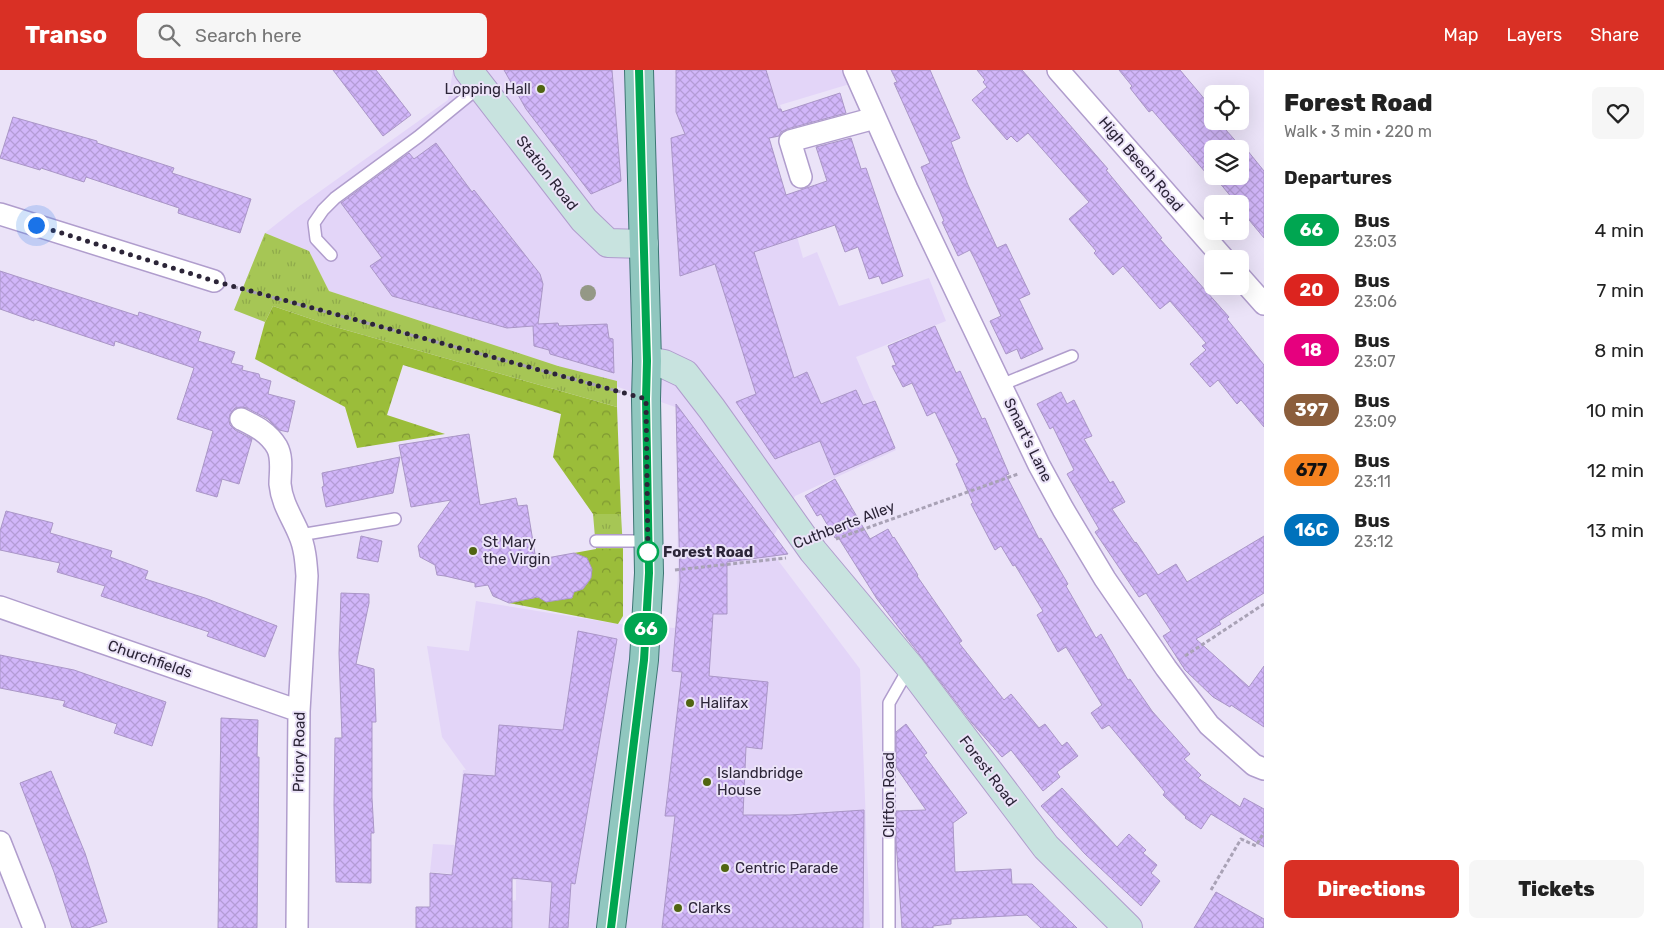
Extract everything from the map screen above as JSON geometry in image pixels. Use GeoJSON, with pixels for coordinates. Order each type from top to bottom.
{"type":"FeatureCollection","features":[{"type":"Feature","properties":{"kind":"main road"},"geometry":{"type":"LineString","coordinates":[[611,928],[644,660],[649,573],[647,361],[639,70]]}},
{"type":"Feature","properties":{"kind":"street","name":"Smart's Lane"},"geometry":{"type":"LineString","coordinates":[[854,70],[1001,385],[1063,509],[1106,579],[1166,668],[1209,725],[1254,765],[1264,769]]}},
{"type":"Feature","properties":{"kind":"street","name":"High Beech Road"},"geometry":{"type":"LineString","coordinates":[[1058,70],[1216,250]]}},
{"type":"Feature","properties":{"kind":"street","name":"Station Road"},"geometry":{"type":"LineString","coordinates":[[474,78],[584,220],[608,243],[644,244]]}},
{"type":"Feature","properties":{"kind":"street"},"geometry":{"type":"LineString","coordinates":[[801,177],[790,141],[875,118]]}},
{"type":"Feature","properties":{"kind":"street"},"geometry":{"type":"LineString","coordinates":[[0,214],[214,281]]}},
{"type":"Feature","properties":{"kind":"street"},"geometry":{"type":"LineString","coordinates":[[1249,287],[1264,304]]}},
{"type":"Feature","properties":{"kind":"street","name":"Forest Road"},"geometry":{"type":"LineString","coordinates":[[647,361],[664,364],[685,374],[813,551],[910,667],[1046,847],[1128,928]]}},
{"type":"Feature","properties":{"kind":"street","name":"Priory Road"},"geometry":{"type":"LineString","coordinates":[[241,419],[264,431],[277,448],[280,461],[280,485],[283,501],[300,535],[305,554],[307,576],[299,711],[298,928]]}},
{"type":"Feature","properties":{"kind":"street","name":"Churchfields"},"geometry":{"type":"LineString","coordinates":[[0,607],[299,711]]}},
{"type":"Feature","properties":{"kind":"street"},"geometry":{"type":"LineString","coordinates":[[0,842],[34,928]]}},
{"type":"Feature","properties":{"kind":"lane"},"geometry":{"type":"LineString","coordinates":[[331,255],[316,239],[314,223],[322,210],[334,198],[418,137],[474,78]]}},
{"type":"Feature","properties":{"kind":"lane"},"geometry":{"type":"LineString","coordinates":[[1001,385],[1072,356]]}},
{"type":"Feature","properties":{"kind":"lane"},"geometry":{"type":"LineString","coordinates":[[300,535],[395,519]]}},
{"type":"Feature","properties":{"kind":"lane"},"geometry":{"type":"LineString","coordinates":[[596,542],[648,541]]}},
{"type":"Feature","properties":{"kind":"lane","name":"Clifton Road"},"geometry":{"type":"LineString","coordinates":[[889,928],[888,704],[910,667]]}},
{"type":"Feature","properties":{"kind":"path"},"geometry":{"type":"LineString","coordinates":[[214,281],[646,399]]}},
{"type":"Feature","properties":{"kind":"path","name":"Cuthberts Alley"},"geometry":{"type":"LineString","coordinates":[[649,573],[792,557],[813,551],[832,540],[1027,472],[1040,465]]}},
{"type":"Feature","properties":{"kind":"path"},"geometry":{"type":"LineString","coordinates":[[1166,668],[1264,604]]}},
{"type":"Feature","properties":{"kind":"path"},"geometry":{"type":"LineString","coordinates":[[1211,890],[1241,839],[1256,846],[1264,832]]}},
{"type":"Feature","properties":{"kind":"shaded area"},"geometry":{"type":"Polygon","coordinates":[[[453,70],[847,70],[853,83],[780,105],[791,133],[770,139],[803,258],[817,252],[839,306],[929,278],[946,321],[856,357],[896,450],[795,496],[768,547],[860,669],[870,928],[513,928],[512,901],[516,900],[516,880],[430,872],[433,844],[455,845],[463,770],[466,770],[442,737],[427,646],[469,651],[476,601],[618,624],[675,628],[678,572],[676,413],[681,409],[558,366],[329,291],[309,251],[265,233],[298,207],[448,100],[453,70]]]}},
{"type":"Feature","properties":{"kind":"green space"},"geometry":{"type":"Polygon","coordinates":[[[265,233],[309,251],[329,291],[558,366],[617,381],[617,407],[332,326],[273,306],[265,322],[234,310],[265,233]]]}},
{"type":"Feature","properties":{"kind":"green space"},"geometry":{"type":"Polygon","coordinates":[[[273,306],[332,326],[617,407],[621,514],[593,514],[553,457],[561,414],[403,365],[387,415],[445,434],[357,448],[345,407],[255,359],[265,322],[273,306]]]}},
{"type":"Feature","properties":{"kind":"green space"},"geometry":{"type":"Polygon","coordinates":[[[593,514],[621,514],[623,549],[596,549],[593,514]]]}},
{"type":"Feature","properties":{"kind":"green space"},"geometry":{"type":"Polygon","coordinates":[[[596,549],[623,549],[623,616],[618,624],[509,603],[540,597],[546,602],[572,598],[574,592],[582,589],[587,584],[592,572],[591,566],[587,561],[582,556],[574,553],[596,549]]]}},
{"type":"Feature","properties":{"kind":"building"},"geometry":{"type":"Polygon","coordinates":[[[333,70],[376,70],[411,115],[383,136],[333,70]]]}},
{"type":"Feature","properties":{"kind":"building"},"geometry":{"type":"Polygon","coordinates":[[[504,70],[612,70],[621,181],[591,194],[526,109],[504,70]]]}},
{"type":"Feature","properties":{"kind":"building"},"geometry":{"type":"Polygon","coordinates":[[[676,70],[766,70],[778,109],[781,109],[782,112],[840,93],[846,113],[787,129],[781,132],[779,136],[769,138],[786,195],[827,181],[816,147],[851,138],[861,169],[866,168],[903,276],[882,284],[879,276],[869,279],[858,247],[845,252],[835,225],[754,252],[794,378],[807,372],[821,404],[856,390],[863,405],[875,401],[895,448],[834,475],[820,441],[775,459],[736,402],[756,394],[715,264],[680,276],[671,138],[685,134],[676,112],[676,70]]]}},
{"type":"Feature","properties":{"kind":"building"},"geometry":{"type":"Polygon","coordinates":[[[891,70],[930,70],[960,138],[951,142],[968,185],[997,248],[1006,244],[1030,294],[1019,299],[1043,349],[1021,359],[1017,349],[1006,354],[990,321],[1001,316],[976,262],[970,250],[958,256],[942,222],[944,221],[921,167],[930,163],[894,83],[897,82],[891,70]]]}},
{"type":"Feature","properties":{"kind":"building"},"geometry":{"type":"Polygon","coordinates":[[[977,70],[1022,70],[1108,169],[1106,170],[1162,238],[1160,239],[1204,289],[1204,295],[1210,295],[1229,317],[1227,319],[1264,365],[1264,427],[1241,400],[1237,404],[1218,380],[1210,387],[1190,364],[1206,350],[1202,346],[1206,343],[1170,301],[1160,309],[1123,266],[1113,275],[1094,253],[1096,251],[1069,219],[1089,202],[1028,133],[1017,142],[1011,136],[1007,140],[972,100],[987,87],[983,82],[985,80],[977,70]]]}},
{"type":"Feature","properties":{"kind":"building"},"geometry":{"type":"Polygon","coordinates":[[[1119,70],[1180,70],[1204,98],[1204,130],[1226,130],[1235,140],[1204,140],[1204,171],[1152,110],[1149,112],[1130,88],[1132,86],[1119,70]]]}},
{"type":"Feature","properties":{"kind":"building"},"geometry":{"type":"Polygon","coordinates":[[[13,117],[97,141],[97,143],[174,168],[172,173],[251,199],[240,233],[178,213],[179,208],[86,177],[84,182],[41,168],[40,170],[0,158],[13,117]]]}},
{"type":"Feature","properties":{"kind":"building"},"geometry":{"type":"Polygon","coordinates":[[[436,143],[472,192],[474,190],[540,274],[543,284],[538,324],[558,323],[559,326],[607,324],[609,338],[613,339],[614,373],[550,354],[549,350],[534,346],[533,326],[507,328],[392,296],[370,266],[382,258],[341,203],[409,153],[414,159],[436,143]]]}},
{"type":"Feature","properties":{"kind":"building"},"geometry":{"type":"Polygon","coordinates":[[[1249,152],[1264,171],[1264,238],[1249,220],[1249,195],[1230,195],[1221,185],[1249,185],[1249,152]]]}},
{"type":"Feature","properties":{"kind":"building"},"geometry":{"type":"Polygon","coordinates":[[[0,271],[138,316],[139,312],[201,332],[198,341],[235,352],[231,363],[243,366],[242,370],[259,374],[260,378],[271,381],[268,394],[295,401],[288,432],[279,430],[268,419],[247,408],[235,408],[230,414],[230,425],[235,430],[252,439],[239,484],[222,479],[217,497],[196,491],[213,431],[177,419],[194,368],[115,341],[114,346],[0,309],[0,271]]]}},
{"type":"Feature","properties":{"kind":"building"},"geometry":{"type":"Polygon","coordinates":[[[935,326],[956,373],[960,371],[982,419],[985,418],[1009,474],[1006,475],[1039,539],[1041,538],[1068,584],[1066,586],[1096,638],[1101,634],[1128,680],[1130,679],[1152,711],[1190,754],[1184,759],[1201,775],[1198,778],[1240,807],[1244,798],[1264,809],[1264,847],[1211,814],[1201,829],[1185,818],[1163,795],[1165,792],[1109,725],[1102,729],[1091,713],[1102,705],[1066,647],[1058,652],[1037,615],[1043,611],[1015,565],[1013,566],[1001,546],[995,550],[971,504],[973,503],[956,464],[959,462],[935,412],[927,416],[912,383],[903,387],[892,366],[896,365],[888,346],[935,326]]]}},
{"type":"Feature","properties":{"kind":"building"},"geometry":{"type":"Polygon","coordinates":[[[1061,392],[1067,404],[1074,400],[1092,436],[1084,439],[1110,483],[1113,481],[1125,502],[1112,509],[1158,575],[1176,564],[1187,582],[1264,536],[1264,593],[1219,621],[1221,624],[1196,639],[1249,687],[1264,666],[1264,727],[1231,705],[1230,707],[1213,697],[1185,670],[1163,636],[1171,631],[1146,593],[1139,597],[1095,532],[1099,529],[1067,474],[1074,470],[1053,427],[1050,429],[1037,404],[1061,392]]]}},
{"type":"Feature","properties":{"kind":"building"},"geometry":{"type":"Polygon","coordinates":[[[676,404],[788,554],[727,562],[727,614],[713,614],[709,676],[768,682],[762,749],[746,747],[743,815],[790,815],[864,810],[863,928],[662,928],[675,816],[665,816],[682,672],[672,671],[680,581],[676,404]]]}},
{"type":"Feature","properties":{"kind":"building","name":"St Mary the Virgin"},"geometry":{"type":"Polygon","coordinates":[[[469,434],[480,505],[516,498],[518,506],[527,505],[536,560],[574,553],[587,558],[592,569],[591,578],[583,589],[574,592],[572,598],[546,602],[538,597],[509,603],[493,596],[488,585],[475,587],[475,583],[437,575],[435,565],[420,557],[418,546],[451,500],[411,507],[399,445],[469,434]]]}},
{"type":"Feature","properties":{"kind":"building"},"geometry":{"type":"Polygon","coordinates":[[[400,457],[393,493],[326,507],[322,487],[324,486],[322,473],[400,457]]]}},
{"type":"Feature","properties":{"kind":"building"},"geometry":{"type":"Polygon","coordinates":[[[835,479],[870,539],[888,529],[917,576],[962,641],[959,643],[1004,700],[1011,694],[1039,728],[1045,724],[1062,746],[1067,742],[1078,756],[1057,772],[1060,777],[1043,791],[1011,750],[1002,757],[972,723],[877,599],[838,537],[835,538],[821,514],[817,516],[805,496],[835,479]]]}},
{"type":"Feature","properties":{"kind":"building"},"geometry":{"type":"Polygon","coordinates":[[[6,511],[53,523],[50,533],[112,551],[110,557],[148,571],[145,579],[205,598],[277,626],[265,657],[207,636],[209,632],[101,596],[105,586],[57,572],[60,563],[0,550],[0,531],[6,511]]]}},
{"type":"Feature","properties":{"kind":"building"},"geometry":{"type":"Polygon","coordinates":[[[361,536],[382,541],[378,562],[357,558],[361,536]]]}},
{"type":"Feature","properties":{"kind":"building"},"geometry":{"type":"Polygon","coordinates":[[[341,593],[369,594],[369,603],[356,664],[374,669],[376,722],[372,722],[374,833],[371,833],[371,883],[336,882],[335,738],[342,738],[339,653],[341,593]]]}},
{"type":"Feature","properties":{"kind":"building"},"geometry":{"type":"Polygon","coordinates":[[[578,631],[617,639],[575,884],[571,883],[568,928],[549,928],[552,882],[512,878],[512,928],[416,928],[416,907],[430,907],[430,873],[452,875],[464,774],[495,776],[499,725],[563,730],[578,631]]]}},
{"type":"Feature","properties":{"kind":"building"},"geometry":{"type":"Polygon","coordinates":[[[0,655],[74,670],[166,702],[152,746],[114,733],[117,724],[63,706],[65,701],[0,688],[0,655]]]}},
{"type":"Feature","properties":{"kind":"building"},"geometry":{"type":"Polygon","coordinates":[[[221,718],[258,720],[257,928],[218,928],[221,718]]]}},
{"type":"Feature","properties":{"kind":"building"},"geometry":{"type":"Polygon","coordinates":[[[906,724],[927,753],[924,755],[967,813],[953,823],[955,872],[1011,869],[1012,884],[1032,884],[1077,928],[1041,928],[1027,915],[951,919],[951,924],[933,926],[933,928],[902,928],[896,841],[896,811],[926,810],[896,767],[896,732],[906,724]]]}},
{"type":"Feature","properties":{"kind":"building"},"geometry":{"type":"Polygon","coordinates":[[[51,771],[85,853],[107,922],[88,928],[72,928],[54,872],[20,783],[51,771]]]}},
{"type":"Feature","properties":{"kind":"building"},"geometry":{"type":"Polygon","coordinates":[[[1062,788],[1117,847],[1129,834],[1146,850],[1143,853],[1157,865],[1151,873],[1160,881],[1141,906],[1085,854],[1041,806],[1062,788]]]}},
{"type":"Feature","properties":{"kind":"building"},"geometry":{"type":"Polygon","coordinates":[[[1216,892],[1264,919],[1264,928],[1194,928],[1216,892]]]}},
{"type":"Feature","properties":{"kind":"bus line","name":"66"},"geometry":{"type":"LineString","coordinates":[[611,928],[644,660],[649,573],[647,361],[639,70]]}},
{"type":"Feature","properties":{"kind":"place","name":"Lopping Hall"},"geometry":{"type":"Point","coordinates":[541,89]}},
{"type":"Feature","properties":{"kind":"place","name":"St Mary the Virgin"},"geometry":{"type":"Point","coordinates":[473,551]}},
{"type":"Feature","properties":{"kind":"place","name":"Forest Road"},"geometry":{"type":"Point","coordinates":[648,552]}},
{"type":"Feature","properties":{"kind":"place","name":"Halifax"},"geometry":{"type":"Point","coordinates":[690,703]}},
{"type":"Feature","properties":{"kind":"place","name":"Islandbridge House"},"geometry":{"type":"Point","coordinates":[707,782]}},
{"type":"Feature","properties":{"kind":"place","name":"Centric Parade"},"geometry":{"type":"Point","coordinates":[725,868]}},
{"type":"Feature","properties":{"kind":"place","name":"Clarks"},"geometry":{"type":"Point","coordinates":[678,908]}},
{"type":"Feature","properties":{"kind":"route"},"geometry":{"type":"LineString","coordinates":[[36,225],[214,281],[646,399],[648,438],[648,557],[648,552]]}}]}
